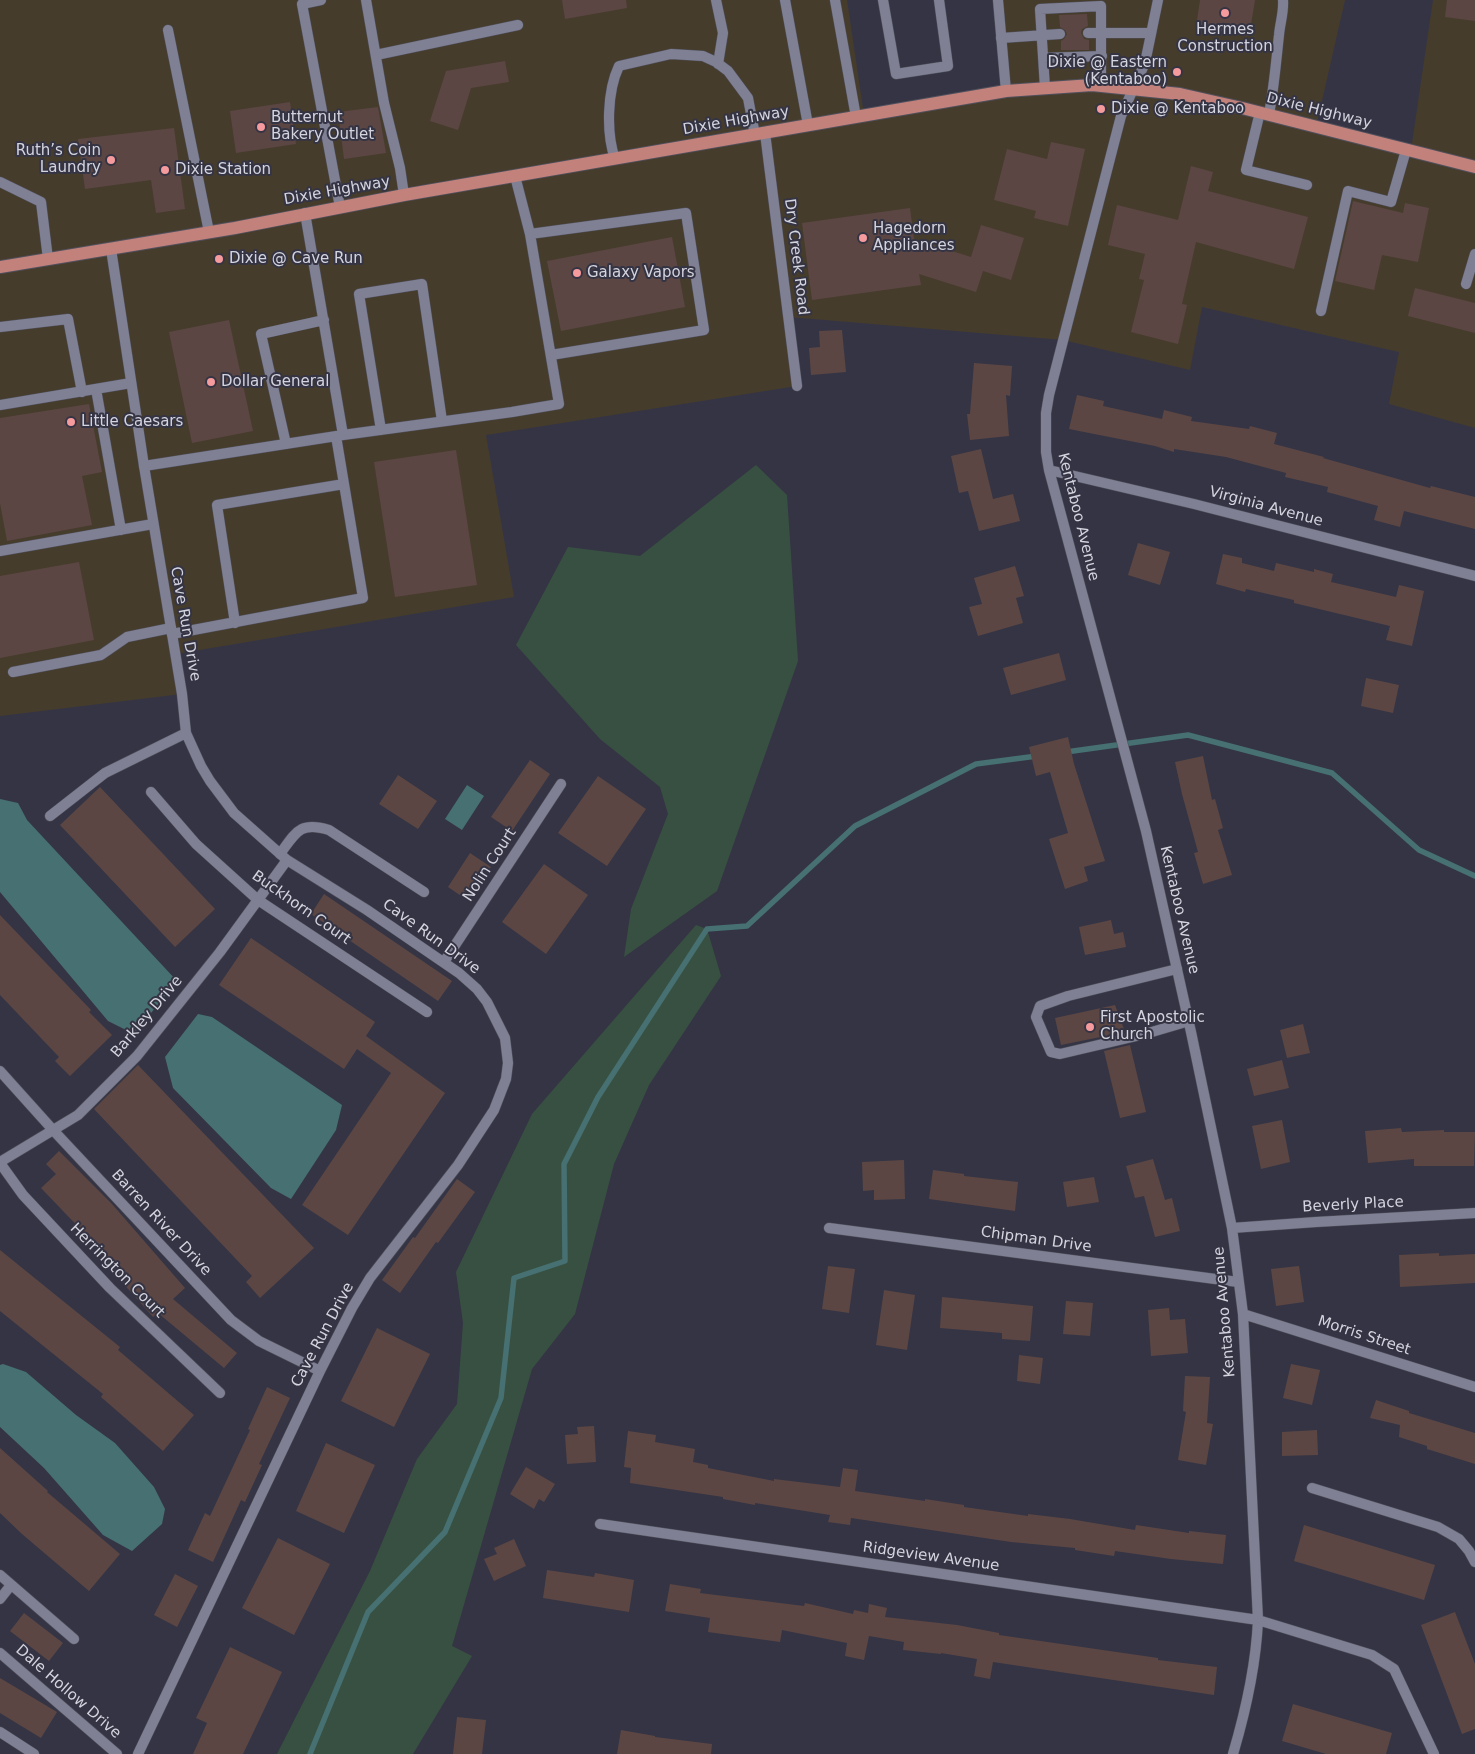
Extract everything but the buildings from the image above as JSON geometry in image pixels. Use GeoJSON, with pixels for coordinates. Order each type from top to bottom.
{"type":"FeatureCollection","features":[{"type":"Feature","properties":{"kind":"main road","name":"Dixie Highway"},"geometry":{"type":"LineString","coordinates":[[0,267],[209,232],[515,176],[1006,91],[1045,88],[1101,85],[1180,94],[1265,113],[1475,168]]}},
{"type":"Feature","properties":{"kind":"street"},"geometry":{"type":"LineString","coordinates":[[321,0],[302,4],[340,207]]}},
{"type":"Feature","properties":{"kind":"street"},"geometry":{"type":"LineString","coordinates":[[366,0],[384,103],[400,168],[404,196]]}},
{"type":"Feature","properties":{"kind":"street"},"geometry":{"type":"LineString","coordinates":[[615,159],[611,147],[609,128],[614,77],[619,66],[671,54],[704,56],[718,64],[723,32],[716,0]]}},
{"type":"Feature","properties":{"kind":"street"},"geometry":{"type":"LineString","coordinates":[[785,0],[808,125]]}},
{"type":"Feature","properties":{"kind":"street"},"geometry":{"type":"LineString","coordinates":[[835,0],[856,117]]}},
{"type":"Feature","properties":{"kind":"street"},"geometry":{"type":"LineString","coordinates":[[883,0],[896,74],[948,66],[940,0]]}},
{"type":"Feature","properties":{"kind":"street"},"geometry":{"type":"LineString","coordinates":[[998,0],[1006,91]]}},
{"type":"Feature","properties":{"kind":"street","name":"Kentaboo Avenue"},"geometry":{"type":"LineString","coordinates":[[1158,0],[1145,63],[1122,116],[1049,395],[1046,413],[1046,452],[1049,470],[1146,831],[1232,1228],[1243,1314],[1258,1620],[1257,1652],[1252,1683],[1233,1754]]}},
{"type":"Feature","properties":{"kind":"street"},"geometry":{"type":"LineString","coordinates":[[1283,0],[1284,8],[1279,33],[1276,77],[1246,170],[1307,185]]}},
{"type":"Feature","properties":{"kind":"street"},"geometry":{"type":"LineString","coordinates":[[1045,88],[1040,9],[1101,6],[1101,85]]}},
{"type":"Feature","properties":{"kind":"street"},"geometry":{"type":"LineString","coordinates":[[376,55],[518,25]]}},
{"type":"Feature","properties":{"kind":"street"},"geometry":{"type":"LineString","coordinates":[[168,30],[209,232]]}},
{"type":"Feature","properties":{"kind":"street"},"geometry":{"type":"LineString","coordinates":[[1088,33],[1151,33]]}},
{"type":"Feature","properties":{"kind":"street"},"geometry":{"type":"LineString","coordinates":[[1001,38],[1060,34]]}},
{"type":"Feature","properties":{"kind":"street"},"geometry":{"type":"LineString","coordinates":[[1043,58],[1102,56]]}},
{"type":"Feature","properties":{"kind":"street","name":"Dry Creek Road"},"geometry":{"type":"LineString","coordinates":[[718,64],[728,71],[748,98],[760,134],[797,386]]}},
{"type":"Feature","properties":{"kind":"street"},"geometry":{"type":"LineString","coordinates":[[1321,311],[1348,191],[1392,202],[1406,150]]}},
{"type":"Feature","properties":{"kind":"street"},"geometry":{"type":"LineString","coordinates":[[144,466],[339,435],[559,404],[530,234],[515,176]]}},
{"type":"Feature","properties":{"kind":"street"},"geometry":{"type":"LineString","coordinates":[[0,182],[41,202],[48,259]]}},
{"type":"Feature","properties":{"kind":"street"},"geometry":{"type":"LineString","coordinates":[[13,672],[101,656],[127,637],[235,623],[363,598],[344,484],[324,320],[306,213]]}},
{"type":"Feature","properties":{"kind":"street"},"geometry":{"type":"LineString","coordinates":[[530,234],[686,213],[704,330],[551,355]]}},
{"type":"Feature","properties":{"kind":"street","name":"Cave Run Drive"},"geometry":{"type":"LineString","coordinates":[[111,248],[153,524],[182,694],[186,733],[210,781],[234,813],[283,857],[368,910],[444,962],[471,984],[487,1002],[505,1038],[508,1063],[506,1079],[494,1110],[458,1165],[370,1278],[352,1308],[320,1371],[138,1754]]}},
{"type":"Feature","properties":{"kind":"street"},"geometry":{"type":"LineString","coordinates":[[1466,284],[1475,254]]}},
{"type":"Feature","properties":{"kind":"street"},"geometry":{"type":"LineString","coordinates":[[382,430],[359,294],[422,284],[442,421]]}},
{"type":"Feature","properties":{"kind":"street"},"geometry":{"type":"LineString","coordinates":[[0,328],[68,319],[82,392]]}},
{"type":"Feature","properties":{"kind":"street"},"geometry":{"type":"LineString","coordinates":[[286,444],[261,334],[324,320]]}},
{"type":"Feature","properties":{"kind":"street"},"geometry":{"type":"LineString","coordinates":[[0,405],[131,384]]}},
{"type":"Feature","properties":{"kind":"street"},"geometry":{"type":"LineString","coordinates":[[96,389],[121,530]]}},
{"type":"Feature","properties":{"kind":"street","name":"Virginia Avenue"},"geometry":{"type":"LineString","coordinates":[[1049,470],[1194,504],[1475,576]]}},
{"type":"Feature","properties":{"kind":"street"},"geometry":{"type":"LineString","coordinates":[[235,623],[216,505],[344,484]]}},
{"type":"Feature","properties":{"kind":"street"},"geometry":{"type":"LineString","coordinates":[[0,551],[153,524]]}},
{"type":"Feature","properties":{"kind":"street"},"geometry":{"type":"LineString","coordinates":[[50,816],[106,773],[186,733]]}},
{"type":"Feature","properties":{"kind":"street","name":"Nolin Court"},"geometry":{"type":"LineString","coordinates":[[444,962],[561,784]]}},
{"type":"Feature","properties":{"kind":"street","name":"Buckhorn Court"},"geometry":{"type":"LineString","coordinates":[[151,792],[196,844],[258,900],[427,1012]]}},
{"type":"Feature","properties":{"kind":"street","name":"Barkley Drive"},"geometry":{"type":"LineString","coordinates":[[0,1162],[78,1115],[137,1056],[183,1000],[258,900],[292,838],[302,828],[314,825],[329,830],[424,892]]}},
{"type":"Feature","properties":{"kind":"street"},"geometry":{"type":"LineString","coordinates":[[1177,969],[1068,996],[1040,1006],[1036,1018],[1051,1052],[1060,1054],[1145,1034],[1188,1021]]}},
{"type":"Feature","properties":{"kind":"street","name":"Barren River Drive"},"geometry":{"type":"LineString","coordinates":[[0,1071],[52,1130],[231,1320],[259,1341],[320,1371]]}},
{"type":"Feature","properties":{"kind":"street","name":"Herrington Court"},"geometry":{"type":"LineString","coordinates":[[0,1162],[23,1195],[104,1281],[220,1393]]}},
{"type":"Feature","properties":{"kind":"street","name":"Beverly Place"},"geometry":{"type":"LineString","coordinates":[[1232,1228],[1475,1213]]}},
{"type":"Feature","properties":{"kind":"street","name":"Chipman Drive"},"geometry":{"type":"LineString","coordinates":[[829,1228],[1238,1282]]}},
{"type":"Feature","properties":{"kind":"street","name":"Morris Street"},"geometry":{"type":"LineString","coordinates":[[1243,1314],[1475,1387]]}},
{"type":"Feature","properties":{"kind":"street"},"geometry":{"type":"LineString","coordinates":[[1312,1488],[1438,1527],[1459,1539],[1475,1562]]}},
{"type":"Feature","properties":{"kind":"street","name":"Ridgeview Avenue"},"geometry":{"type":"LineString","coordinates":[[600,1524],[1258,1620],[1372,1655],[1394,1669],[1434,1754]]}},
{"type":"Feature","properties":{"kind":"street"},"geometry":{"type":"LineString","coordinates":[[0,1575],[74,1639]]}},
{"type":"Feature","properties":{"kind":"street"},"geometry":{"type":"LineString","coordinates":[[0,1599],[11,1585]]}},
{"type":"Feature","properties":{"kind":"street","name":"Dale Hollow Drive"},"geometry":{"type":"LineString","coordinates":[[0,1653],[117,1754]]}},
{"type":"Feature","properties":{"kind":"street"},"geometry":{"type":"LineString","coordinates":[[0,1732],[34,1754]]}},
{"type":"Feature","properties":{"kind":"shaded area"},"geometry":{"type":"Polygon","coordinates":[[[0,0],[847,0],[864,115],[1006,91],[998,0],[1345,0],[1316,127],[1411,150],[1433,0],[1475,0],[1475,428],[1389,404],[1399,352],[1202,307],[1190,370],[1063,340],[789,317],[797,386],[486,435],[514,597],[176,654],[182,694],[0,716],[0,0]]]}},
{"type":"Feature","properties":{"kind":"shaded area"},"geometry":{"type":"Polygon","coordinates":[[[756,465],[787,495],[798,661],[717,891],[624,957],[631,909],[668,814],[660,787],[600,739],[516,645],[568,547],[640,556],[756,465]]]}},
{"type":"Feature","properties":{"kind":"shaded area"},"geometry":{"type":"Polygon","coordinates":[[[467,785],[484,796],[462,830],[445,819],[467,785]]]}},
{"type":"Feature","properties":{"kind":"shaded area"},"geometry":{"type":"Polygon","coordinates":[[[0,799],[18,803],[27,820],[177,981],[134,1034],[108,1021],[0,892],[0,799]]]}},
{"type":"Feature","properties":{"kind":"shaded area"},"geometry":{"type":"Polygon","coordinates":[[[696,925],[707,929],[721,976],[649,1085],[614,1164],[575,1314],[532,1369],[452,1646],[472,1656],[413,1754],[277,1754],[370,1571],[417,1459],[457,1404],[463,1323],[456,1272],[532,1114],[696,925]]]}},
{"type":"Feature","properties":{"kind":"shaded area"},"geometry":{"type":"Polygon","coordinates":[[[198,1014],[212,1017],[342,1105],[336,1130],[291,1199],[271,1188],[173,1088],[165,1057],[198,1014]]]}},
{"type":"Feature","properties":{"kind":"shaded area"},"geometry":{"type":"Polygon","coordinates":[[[3,1364],[26,1372],[76,1415],[115,1443],[154,1487],[165,1509],[162,1524],[132,1551],[103,1535],[44,1468],[0,1427],[0,1365],[3,1364]]]}},
{"type":"Feature","properties":{"kind":"waterway"},"geometry":{"type":"LineString","coordinates":[[1066,752],[1188,735],[1332,773],[1419,850],[1475,876]]}},
{"type":"Feature","properties":{"kind":"waterway"},"geometry":{"type":"LineString","coordinates":[[310,1754],[368,1612],[445,1532],[501,1398],[514,1278],[565,1261],[564,1164],[598,1097],[707,929],[747,926],[855,826],[976,764],[1037,756]]}},
{"type":"Feature","properties":{"kind":"place","name":"Hermes Construction"},"geometry":{"type":"Point","coordinates":[1225,13]}},
{"type":"Feature","properties":{"kind":"place","name":"Dixie @ Eastern (Kentaboo)"},"geometry":{"type":"Point","coordinates":[1177,72]}},
{"type":"Feature","properties":{"kind":"place","name":"Dixie @ Kentaboo"},"geometry":{"type":"Point","coordinates":[1101,109]}},
{"type":"Feature","properties":{"kind":"place","name":"Butternut Bakery Outlet"},"geometry":{"type":"Point","coordinates":[261,127]}},
{"type":"Feature","properties":{"kind":"place","name":"Ruth’s Coin Laundry"},"geometry":{"type":"Point","coordinates":[111,160]}},
{"type":"Feature","properties":{"kind":"place","name":"Dixie Station"},"geometry":{"type":"Point","coordinates":[165,170]}},
{"type":"Feature","properties":{"kind":"place","name":"Hagedorn Appliances"},"geometry":{"type":"Point","coordinates":[863,238]}},
{"type":"Feature","properties":{"kind":"place","name":"Dixie @ Cave Run"},"geometry":{"type":"Point","coordinates":[219,259]}},
{"type":"Feature","properties":{"kind":"place","name":"Galaxy Vapors"},"geometry":{"type":"Point","coordinates":[577,273]}},
{"type":"Feature","properties":{"kind":"place","name":"Dollar General"},"geometry":{"type":"Point","coordinates":[211,382]}},
{"type":"Feature","properties":{"kind":"place","name":"Little Caesars"},"geometry":{"type":"Point","coordinates":[71,422]}},
{"type":"Feature","properties":{"kind":"place","name":"First Apostolic Church"},"geometry":{"type":"Point","coordinates":[1090,1027]}}]}
